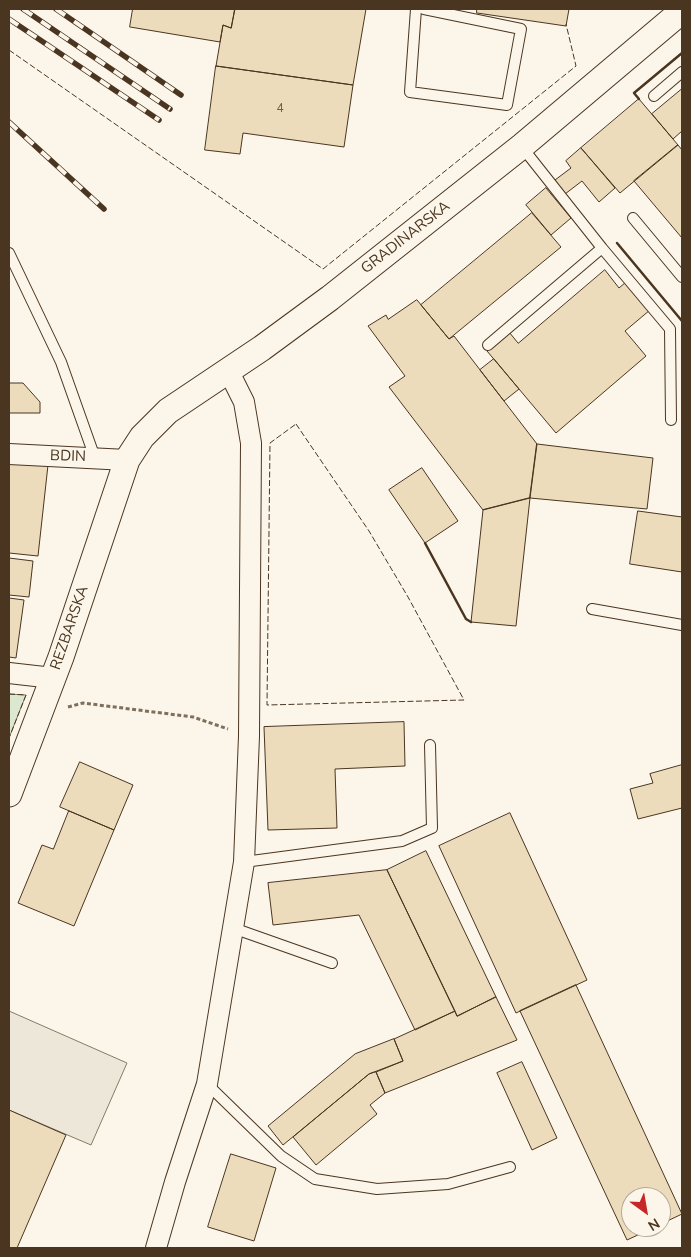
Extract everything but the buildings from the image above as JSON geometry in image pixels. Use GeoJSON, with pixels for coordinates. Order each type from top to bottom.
{"type":"FeatureCollection","features":[{"type":"Feature","properties":{"kind":"street","name":"GRADINARSKA"},"geometry":{"type":"LineString","coordinates":[[127,460],[142,437],[168,411],[330,298],[522,146],[682,11]]}},
{"type":"Feature","properties":{"kind":"street"},"geometry":{"type":"LineString","coordinates":[[156,1248],[207,1084],[244,862],[249,736],[251,443],[244,402],[228,370]]}},
{"type":"Feature","properties":{"kind":"street","name":"BDIN"},"geometry":{"type":"LineString","coordinates":[[9,454],[127,460]]}},
{"type":"Feature","properties":{"kind":"street","name":"REZBARSKA"},"geometry":{"type":"LineString","coordinates":[[9,794],[53,678],[127,460]]}},
{"type":"Feature","properties":{"kind":"street"},"geometry":{"type":"LineString","coordinates":[[9,673],[53,678]]}},
{"type":"Feature","properties":{"kind":"lane"},"geometry":{"type":"LineString","coordinates":[[416,9],[410,92],[507,105],[521,30],[424,9]]}},
{"type":"Feature","properties":{"kind":"lane"},"geometry":{"type":"LineString","coordinates":[[654,96],[682,72]]}},
{"type":"Feature","properties":{"kind":"lane"},"geometry":{"type":"LineString","coordinates":[[522,146],[602,248],[670,329],[671,420]]}},
{"type":"Feature","properties":{"kind":"lane"},"geometry":{"type":"LineString","coordinates":[[633,218],[682,277]]}},
{"type":"Feature","properties":{"kind":"lane"},"geometry":{"type":"LineString","coordinates":[[488,345],[602,248]]}},
{"type":"Feature","properties":{"kind":"lane"},"geometry":{"type":"LineString","coordinates":[[9,253],[61,362],[95,458]]}},
{"type":"Feature","properties":{"kind":"lane"},"geometry":{"type":"LineString","coordinates":[[592,609],[682,625]]}},
{"type":"Feature","properties":{"kind":"lane"},"geometry":{"type":"LineString","coordinates":[[244,862],[402,841],[432,828],[430,745]]}},
{"type":"Feature","properties":{"kind":"lane"},"geometry":{"type":"LineString","coordinates":[[234,928],[332,963]]}},
{"type":"Feature","properties":{"kind":"lane"},"geometry":{"type":"LineString","coordinates":[[207,1084],[281,1156],[316,1179],[378,1189],[448,1184],[510,1167]]}},
{"type":"Feature","properties":{"kind":"path"},"geometry":{"type":"LineString","coordinates":[[40,713],[83,704],[193,717],[249,736]]}},
{"type":"Feature","properties":{"kind":"green space"},"geometry":{"type":"Polygon","coordinates":[[[9,694],[26,695],[9,738],[9,694]]]}},
{"type":"Feature","properties":{"kind":"shaded area"},"geometry":{"type":"Polygon","coordinates":[[[9,1011],[127,1063],[91,1145],[9,1110],[9,1011]]]}},
{"type":"Feature","properties":{"kind":"railway"},"geometry":{"type":"LineString","coordinates":[[23,9],[170,109]]}},
{"type":"Feature","properties":{"kind":"railway"},"geometry":{"type":"LineString","coordinates":[[56,9],[181,95]]}},
{"type":"Feature","properties":{"kind":"railway"},"geometry":{"type":"LineString","coordinates":[[9,19],[159,120]]}},
{"type":"Feature","properties":{"kind":"railway"},"geometry":{"type":"LineString","coordinates":[[9,122],[104,209]]}},
{"type":"Feature","properties":{"kind":"fence"},"geometry":{"type":"LineString","coordinates":[[9,50],[323,269],[576,66],[566,24]]}},
{"type":"Feature","properties":{"kind":"fence"},"geometry":{"type":"LineString","coordinates":[[296,424],[369,531],[408,597],[464,700],[267,705],[270,443],[296,424]]}},
{"type":"Feature","properties":{"kind":"fence"},"geometry":{"type":"LineString","coordinates":[[9,694],[26,695],[9,738]]}},
{"type":"Feature","properties":{"kind":"wall"},"geometry":{"type":"LineString","coordinates":[[639,99],[634,93],[682,53]]}},
{"type":"Feature","properties":{"kind":"wall"},"geometry":{"type":"LineString","coordinates":[[617,243],[682,321]]}},
{"type":"Feature","properties":{"kind":"wall"},"geometry":{"type":"LineString","coordinates":[[425,543],[466,619],[471,622]]}}]}
